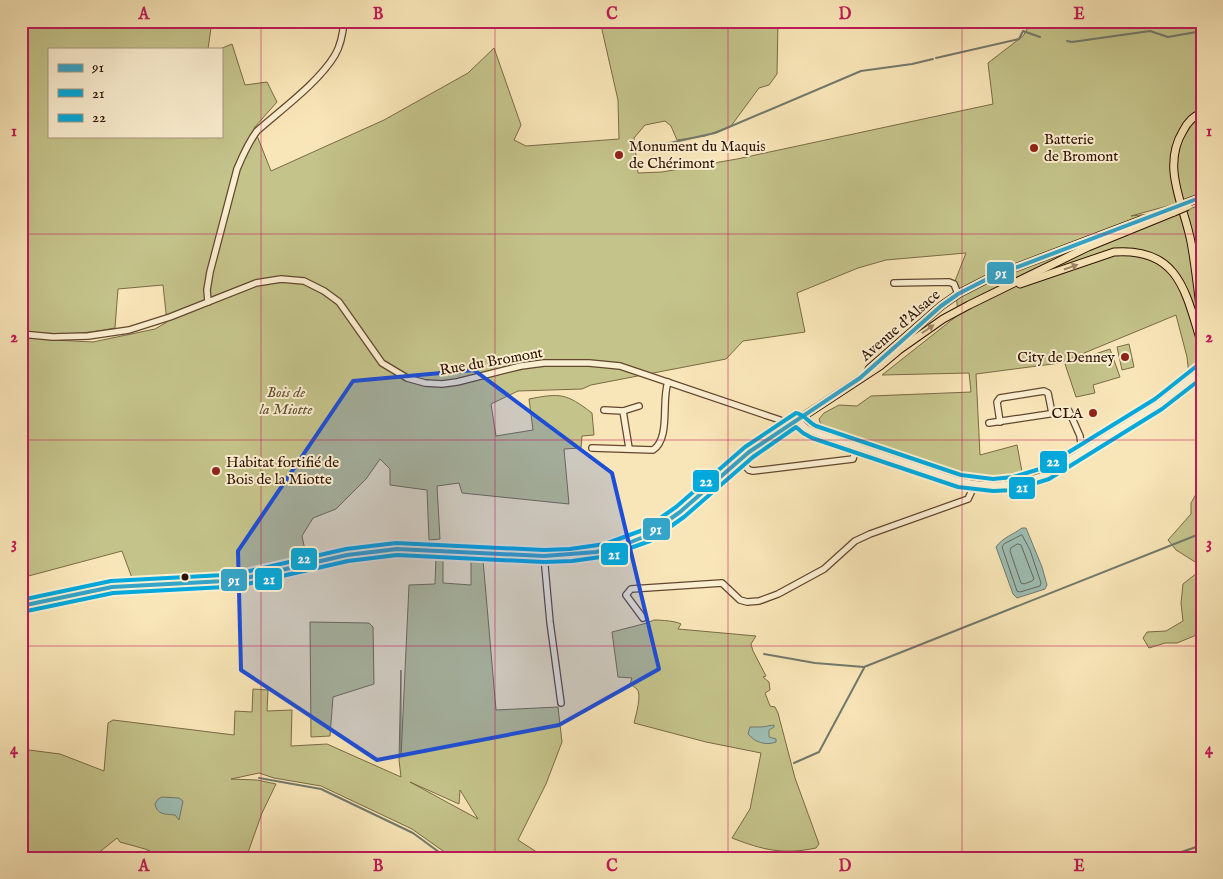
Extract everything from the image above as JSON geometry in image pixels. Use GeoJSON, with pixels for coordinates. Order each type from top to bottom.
{"type":"FeatureCollection","features":[{"type":"Feature","properties":{"kind":"main road"},"geometry":{"type":"LineString","coordinates":[[1202,113],[1196,115],[1186,125],[1179,137],[1174,152],[1173,170],[1176,190],[1188,226],[1202,325]]}},
{"type":"Feature","properties":{"kind":"main road"},"geometry":{"type":"LineString","coordinates":[[1187,205],[1202,197]]}},
{"type":"Feature","properties":{"kind":"main road"},"geometry":{"type":"LineString","coordinates":[[991,294],[1088,247],[1173,210],[1202,201]]}},
{"type":"Feature","properties":{"kind":"main road","name":"Avenue d'Alsace"},"geometry":{"type":"LineString","coordinates":[[860,378],[941,306],[958,294],[991,278],[1173,210]]}},
{"type":"Feature","properties":{"kind":"main road"},"geometry":{"type":"LineString","coordinates":[[991,294],[1114,252],[1128,251],[1145,254],[1160,260],[1174,272],[1185,290],[1202,345]]}},
{"type":"Feature","properties":{"kind":"main road","name":"Avenue d'Alsace"},"geometry":{"type":"LineString","coordinates":[[21,606],[112,587],[225,581],[246,578],[346,556],[397,549],[544,556],[602,551],[621,546],[646,536],[680,512],[739,460],[797,419],[880,366],[943,319],[991,294]]}},
{"type":"Feature","properties":{"kind":"street"},"geometry":{"type":"LineString","coordinates":[[208,302],[207,290],[210,272],[237,169],[243,153],[250,140],[258,131],[327,66],[339,47],[344,21]]}},
{"type":"Feature","properties":{"kind":"street","name":"Rue du Bromont"},"geometry":{"type":"LineString","coordinates":[[21,334],[53,337],[88,336],[129,330],[170,318],[270,279],[304,281],[324,290],[339,302],[382,363],[407,378],[424,384],[442,384],[544,363],[589,363],[620,366],[780,420],[786,427]]}},
{"type":"Feature","properties":{"kind":"street"},"geometry":{"type":"LineString","coordinates":[[894,283],[949,282],[954,284],[958,294]]}},
{"type":"Feature","properties":{"kind":"street"},"geometry":{"type":"LineString","coordinates":[[797,419],[806,428],[814,432],[959,481],[998,486],[1026,482],[1046,474],[1159,404],[1202,370]]}},
{"type":"Feature","properties":{"kind":"street"},"geometry":{"type":"LineString","coordinates":[[592,448],[653,450],[659,446],[662,438],[668,382]]}},
{"type":"Feature","properties":{"kind":"street"},"geometry":{"type":"LineString","coordinates":[[1000,422],[996,402],[1000,398],[1044,390],[1048,393],[1052,413]]}},
{"type":"Feature","properties":{"kind":"street"},"geometry":{"type":"LineString","coordinates":[[604,410],[623,410],[639,406]]}},
{"type":"Feature","properties":{"kind":"street"},"geometry":{"type":"LineString","coordinates":[[623,410],[629,448]]}},
{"type":"Feature","properties":{"kind":"street"},"geometry":{"type":"LineString","coordinates":[[989,423],[1066,410],[1071,412],[1080,436],[1082,452]]}},
{"type":"Feature","properties":{"kind":"street"},"geometry":{"type":"LineString","coordinates":[[739,460],[752,471],[853,459],[857,446]]}},
{"type":"Feature","properties":{"kind":"street"},"geometry":{"type":"LineString","coordinates":[[643,618],[626,595],[631,589],[722,583],[740,600],[747,602],[759,601],[778,594],[824,569],[855,541],[968,499],[975,484]]}},
{"type":"Feature","properties":{"kind":"street"},"geometry":{"type":"LineString","coordinates":[[544,556],[550,622],[561,703]]}},
{"type":"Feature","properties":{"kind":"highlighted area"},"geometry":{"type":"Polygon","coordinates":[[[474,370],[612,473],[659,669],[559,725],[377,760],[241,670],[238,551],[353,381],[474,370]]]}},
{"type":"Feature","properties":{"kind":"green space","name":"Bois de la Miotte"},"geometry":{"type":"Polygon","coordinates":[[[21,21],[212,21],[208,48],[48,48],[48,138],[222,138],[222,48],[232,44],[245,85],[267,82],[277,102],[254,128],[271,171],[384,120],[468,73],[494,48],[521,125],[514,140],[526,146],[619,139],[618,100],[600,21],[778,21],[777,74],[769,85],[759,88],[731,126],[705,136],[677,140],[671,126],[665,121],[645,125],[634,138],[638,173],[662,172],[737,159],[993,104],[988,63],[1023,36],[1032,21],[1202,21],[1202,193],[1171,205],[1131,216],[1187,210],[1202,204],[1202,362],[1189,375],[1187,357],[1176,315],[1060,363],[976,374],[980,455],[1017,445],[1023,477],[992,481],[938,468],[827,429],[821,425],[819,419],[824,413],[839,405],[857,406],[871,396],[971,392],[969,373],[882,375],[958,315],[955,281],[966,253],[886,260],[858,268],[797,293],[805,332],[743,341],[726,359],[591,385],[582,389],[518,391],[491,404],[496,436],[533,430],[529,399],[562,396],[569,398],[592,413],[594,435],[582,436],[581,448],[564,449],[569,504],[462,493],[459,483],[437,486],[440,539],[429,540],[427,490],[390,485],[390,469],[380,459],[366,479],[336,509],[313,518],[302,536],[306,555],[305,559],[254,569],[208,575],[132,578],[122,551],[21,578],[21,337],[93,342],[155,329],[167,322],[163,285],[118,289],[115,328],[68,334],[21,331],[21,21]]]}},
{"type":"Feature","properties":{"kind":"green space","name":"City de Denney"},"geometry":{"type":"Polygon","coordinates":[[[1129,344],[1134,367],[1122,370],[1117,347],[1129,344]]]}},
{"type":"Feature","properties":{"kind":"green space"},"geometry":{"type":"Polygon","coordinates":[[[1110,349],[1120,377],[1093,385],[1095,393],[1076,397],[1065,364],[1110,349]]]}},
{"type":"Feature","properties":{"kind":"green space"},"geometry":{"type":"Polygon","coordinates":[[[1200,487],[1202,487],[1202,630],[1199,634],[1177,643],[1165,643],[1149,648],[1143,638],[1147,632],[1166,631],[1183,621],[1181,603],[1183,584],[1197,573],[1200,565],[1176,550],[1168,540],[1191,514],[1191,503],[1200,487]]]}},
{"type":"Feature","properties":{"kind":"green space"},"geometry":{"type":"Polygon","coordinates":[[[436,556],[443,556],[443,583],[471,585],[471,558],[483,560],[496,710],[558,707],[562,742],[546,784],[518,840],[546,858],[453,858],[412,829],[321,786],[274,778],[259,773],[231,779],[257,780],[276,784],[262,813],[246,858],[166,858],[145,849],[120,842],[117,838],[92,858],[21,858],[21,749],[60,754],[104,771],[108,723],[113,720],[234,735],[235,711],[252,712],[253,689],[268,690],[267,711],[292,710],[291,746],[327,744],[401,777],[399,760],[401,670],[401,757],[409,585],[435,584],[436,556]],[[410,782],[478,819],[460,790],[459,804],[410,782]]]}},
{"type":"Feature","properties":{"kind":"green space"},"geometry":{"type":"Polygon","coordinates":[[[654,620],[679,623],[681,624],[678,629],[756,636],[751,644],[766,676],[763,677],[769,682],[770,690],[765,693],[770,706],[775,707],[778,713],[795,778],[819,844],[816,848],[793,851],[773,850],[732,838],[750,809],[761,753],[706,742],[634,723],[639,695],[637,689],[630,684],[632,678],[618,677],[612,632],[654,620]]]}},
{"type":"Feature","properties":{"kind":"green space"},"geometry":{"type":"Polygon","coordinates":[[[310,622],[369,623],[373,627],[374,684],[333,697],[330,736],[311,737],[310,622]]]}},
{"type":"Feature","properties":{"kind":"water"},"geometry":{"type":"Polygon","coordinates":[[[1022,528],[1026,528],[1042,567],[1047,585],[1045,589],[1017,598],[1013,594],[996,547],[1022,528]]]}},
{"type":"Feature","properties":{"kind":"water"},"geometry":{"type":"Polygon","coordinates":[[[774,725],[769,730],[769,737],[776,739],[776,742],[768,744],[760,742],[748,734],[750,727],[774,725]]]}},
{"type":"Feature","properties":{"kind":"water"},"geometry":{"type":"Polygon","coordinates":[[[162,797],[179,798],[183,801],[179,820],[175,815],[162,813],[156,808],[155,804],[162,797]]]}},
{"type":"Feature","properties":{"kind":"waterway"},"geometry":{"type":"LineString","coordinates":[[936,58],[1019,39],[1023,31],[1040,37]]}},
{"type":"Feature","properties":{"kind":"waterway"},"geometry":{"type":"LineString","coordinates":[[1067,41],[1072,42],[1150,31],[1168,37],[1202,31]]}},
{"type":"Feature","properties":{"kind":"waterway"},"geometry":{"type":"LineString","coordinates":[[629,152],[715,133],[861,71],[933,59]]}},
{"type":"Feature","properties":{"kind":"waterway"},"geometry":{"type":"LineString","coordinates":[[764,654],[815,663],[864,667],[1202,533]]}},
{"type":"Feature","properties":{"kind":"waterway"},"geometry":{"type":"LineString","coordinates":[[794,763],[819,752],[864,668]]}},
{"type":"Feature","properties":{"kind":"waterway"},"geometry":{"type":"LineString","coordinates":[[259,778],[321,789],[413,833],[447,858]]}},
{"type":"Feature","properties":{"kind":"waterway"},"geometry":{"type":"LineString","coordinates":[[1164,858],[1202,845]]}},
{"type":"Feature","properties":{"kind":"transit line","name":"91"},"geometry":{"type":"LineString","coordinates":[[21,606],[112,587],[225,581],[246,578],[347,555],[397,549],[544,556],[596,552],[621,546],[646,536],[680,512],[749,452],[860,378],[941,306],[958,294],[991,277],[1202,197]]}},
{"type":"Feature","properties":{"kind":"transit line","name":"22"},"geometry":{"type":"LineString","coordinates":[[21,600],[111,581],[224,575],[245,572],[346,549],[396,543],[544,550],[570,549],[605,544],[643,530],[676,507],[745,447],[796,413],[802,415],[816,426],[961,475],[993,479],[1013,477],[1043,468],[1155,399],[1198,365]]}},
{"type":"Feature","properties":{"kind":"transit line","name":"21"},"geometry":{"type":"LineString","coordinates":[[22,612],[113,593],[225,587],[247,584],[348,561],[397,555],[544,562],[572,561],[608,556],[650,541],[684,517],[753,457],[796,427],[812,438],[958,487],[993,491],[1014,490],[1049,479],[1162,409],[1202,378]]}},
{"type":"Feature","properties":{"kind":"place","name":"Batterie de Bromont"},"geometry":{"type":"Point","coordinates":[1034,148]}},
{"type":"Feature","properties":{"kind":"place","name":"Monument du Maquis de Chérimont"},"geometry":{"type":"Point","coordinates":[619,155]}},
{"type":"Feature","properties":{"kind":"place","name":"City de Denney"},"geometry":{"type":"Point","coordinates":[1125,357]}},
{"type":"Feature","properties":{"kind":"place","name":"CLA"},"geometry":{"type":"Point","coordinates":[1093,413]}},
{"type":"Feature","properties":{"kind":"place","name":"Habitat fortifié de Bois de la Miotte"},"geometry":{"type":"Point","coordinates":[216,471]}}]}
